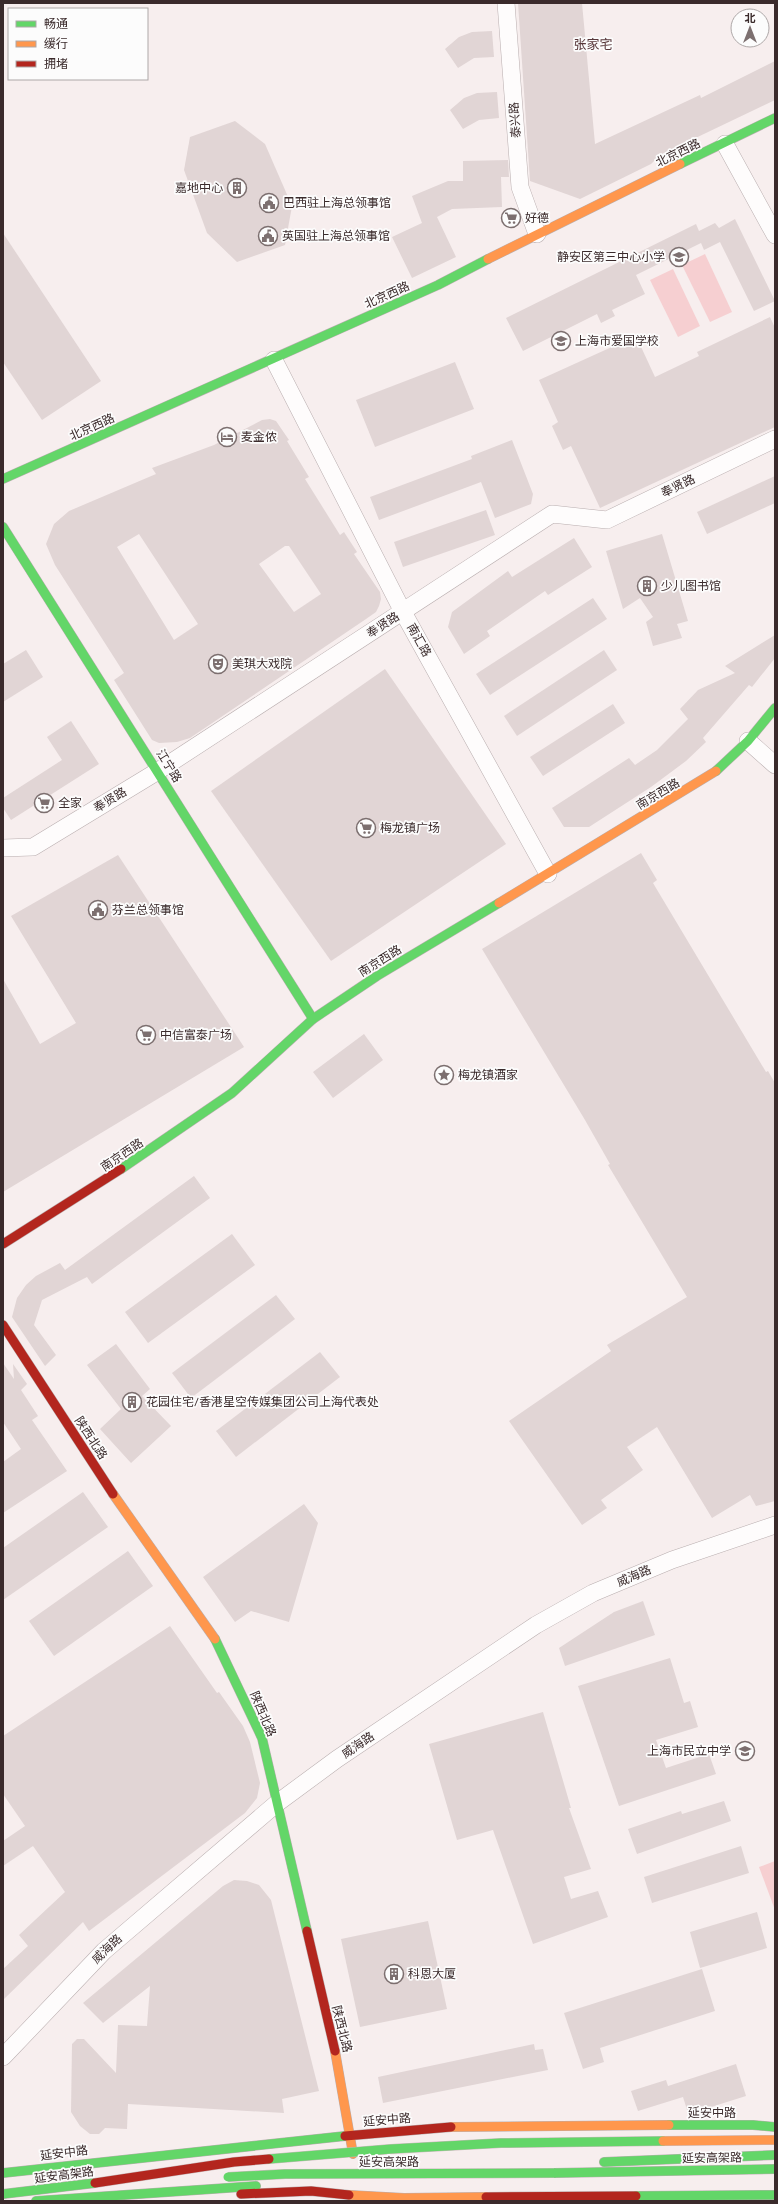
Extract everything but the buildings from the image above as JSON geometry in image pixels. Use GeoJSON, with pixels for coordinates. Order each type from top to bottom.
{"type":"FeatureCollection","features":[{"type":"Feature","properties":{"kind":"main road","name":"北京西路"},"geometry":{"type":"LineString","coordinates":[[3,479],[274,360],[438,285],[537,234],[775,118]]}},
{"type":"Feature","properties":{"kind":"main road","name":"江宁路"},"geometry":{"type":"LineString","coordinates":[[3,527],[313,1019]]}},
{"type":"Feature","properties":{"kind":"main road","name":"南京西路"},"geometry":{"type":"LineString","coordinates":[[3,1244],[92,1189],[232,1093],[313,1019],[377,976],[714,773],[748,741],[775,708]]}},
{"type":"Feature","properties":{"kind":"main road","name":"陕西北路"},"geometry":{"type":"LineString","coordinates":[[3,1325],[111,1490],[217,1642],[262,1738],[276,1804],[341,2074],[358,2192]]}},
{"type":"Feature","properties":{"kind":"main road","name":"延安中路"},"geometry":{"type":"LineString","coordinates":[[3,2172],[350,2135],[461,2126],[745,2125],[775,2127]]}},
{"type":"Feature","properties":{"kind":"main road"},"geometry":{"type":"LineString","coordinates":[[95,2183],[234,2162],[391,2149],[501,2143],[775,2140]]}},
{"type":"Feature","properties":{"kind":"main road"},"geometry":{"type":"LineString","coordinates":[[595,2162],[775,2156]]}},
{"type":"Feature","properties":{"kind":"main road"},"geometry":{"type":"LineString","coordinates":[[36,2201],[306,2182],[355,2164],[414,2168],[563,2163]]}},
{"type":"Feature","properties":{"kind":"main road","name":"延安高架路"},"geometry":{"type":"LineString","coordinates":[[215,2177],[285,2174],[775,2169]]}},
{"type":"Feature","properties":{"kind":"main road","name":"延安高架路"},"geometry":{"type":"LineString","coordinates":[[3,2194],[95,2183],[192,2178]]}},
{"type":"Feature","properties":{"kind":"main road"},"geometry":{"type":"LineString","coordinates":[[138,2201],[201,2196],[311,2191],[358,2192],[412,2198],[775,2195]]}},
{"type":"Feature","properties":{"kind":"main road"},"geometry":{"type":"LineString","coordinates":[[682,2195],[696,2201]]}},
{"type":"Feature","properties":{"kind":"street","name":"泰兴路"},"geometry":{"type":"LineString","coordinates":[[506,3],[520,187],[537,234]]}},
{"type":"Feature","properties":{"kind":"street"},"geometry":{"type":"LineString","coordinates":[[724,144],[775,235]]}},
{"type":"Feature","properties":{"kind":"street","name":"南汇路"},"geometry":{"type":"LineString","coordinates":[[274,360],[404,612],[548,874]]}},
{"type":"Feature","properties":{"kind":"street","name":"奉贤路"},"geometry":{"type":"LineString","coordinates":[[3,848],[33,847],[158,771],[404,612],[552,514],[608,520],[775,439]]}},
{"type":"Feature","properties":{"kind":"street"},"geometry":{"type":"LineString","coordinates":[[748,741],[775,765]]}},
{"type":"Feature","properties":{"kind":"street","name":"威海路"},"geometry":{"type":"LineString","coordinates":[[3,2057],[104,1951],[276,1804],[337,1759],[542,1622],[593,1593],[665,1563],[775,1525]]}},
{"type":"Feature","properties":{"kind":"shaded area"},"geometry":{"type":"Polygon","coordinates":[[[705,254],[732,312],[710,322],[682,265],[705,254]]]}},
{"type":"Feature","properties":{"kind":"shaded area"},"geometry":{"type":"Polygon","coordinates":[[[673,269],[700,326],[678,337],[650,280],[673,269]]]}},
{"type":"Feature","properties":{"kind":"shaded area"},"geometry":{"type":"Polygon","coordinates":[[[775,1861],[775,1910],[759,1867],[775,1861]]]}},
{"type":"Feature","properties":{"kind":"traffic: fast"},"geometry":{"type":"LineString","coordinates":[[680,164],[775,118]]}},
{"type":"Feature","properties":{"kind":"traffic: fast"},"geometry":{"type":"LineString","coordinates":[[3,479],[438,285],[488,259]]}},
{"type":"Feature","properties":{"kind":"traffic: fast"},"geometry":{"type":"LineString","coordinates":[[3,527],[313,1019]]}},
{"type":"Feature","properties":{"kind":"traffic: fast"},"geometry":{"type":"LineString","coordinates":[[716,771],[748,741],[775,708]]}},
{"type":"Feature","properties":{"kind":"traffic: fast"},"geometry":{"type":"LineString","coordinates":[[121,1169],[232,1093],[313,1019],[377,976],[499,903]]}},
{"type":"Feature","properties":{"kind":"traffic: fast"},"geometry":{"type":"LineString","coordinates":[[215,1639],[262,1738],[307,1931]]}},
{"type":"Feature","properties":{"kind":"traffic: fast"},"geometry":{"type":"LineString","coordinates":[[669,2125],[753,2125],[775,2127]]}},
{"type":"Feature","properties":{"kind":"traffic: fast"},"geometry":{"type":"LineString","coordinates":[[3,2173],[345,2136]]}},
{"type":"Feature","properties":{"kind":"traffic: fast"},"geometry":{"type":"LineString","coordinates":[[269,2159],[391,2149],[501,2143],[663,2141]]}},
{"type":"Feature","properties":{"kind":"traffic: fast"},"geometry":{"type":"LineString","coordinates":[[604,2162],[775,2155]]}},
{"type":"Feature","properties":{"kind":"traffic: fast"},"geometry":{"type":"LineString","coordinates":[[554,2173],[775,2169]]}},
{"type":"Feature","properties":{"kind":"traffic: fast"},"geometry":{"type":"LineString","coordinates":[[228,2177],[285,2174],[554,2173]]}},
{"type":"Feature","properties":{"kind":"traffic: fast"},"geometry":{"type":"LineString","coordinates":[[3,2194],[95,2183]]}},
{"type":"Feature","properties":{"kind":"traffic: fast"},"geometry":{"type":"LineString","coordinates":[[36,2201],[256,2186]]}},
{"type":"Feature","properties":{"kind":"traffic: fast"},"geometry":{"type":"LineString","coordinates":[[636,2196],[775,2195]]}},
{"type":"Feature","properties":{"kind":"traffic: slow"},"geometry":{"type":"LineString","coordinates":[[488,259],[680,164]]}},
{"type":"Feature","properties":{"kind":"traffic: slow"},"geometry":{"type":"LineString","coordinates":[[499,903],[716,771]]}},
{"type":"Feature","properties":{"kind":"traffic: slow"},"geometry":{"type":"LineString","coordinates":[[113,1494],[215,1639]]}},
{"type":"Feature","properties":{"kind":"traffic: slow"},"geometry":{"type":"LineString","coordinates":[[335,2051],[353,2154]]}},
{"type":"Feature","properties":{"kind":"traffic: slow"},"geometry":{"type":"LineString","coordinates":[[451,2127],[669,2125]]}},
{"type":"Feature","properties":{"kind":"traffic: slow"},"geometry":{"type":"LineString","coordinates":[[663,2141],[775,2140]]}},
{"type":"Feature","properties":{"kind":"traffic: slow"},"geometry":{"type":"LineString","coordinates":[[349,2195],[404,2198],[486,2197]]}},
{"type":"Feature","properties":{"kind":"traffic: jam"},"geometry":{"type":"LineString","coordinates":[[3,1244],[121,1169]]}},
{"type":"Feature","properties":{"kind":"traffic: jam"},"geometry":{"type":"LineString","coordinates":[[3,1325],[113,1494]]}},
{"type":"Feature","properties":{"kind":"traffic: jam"},"geometry":{"type":"LineString","coordinates":[[307,1931],[335,2051]]}},
{"type":"Feature","properties":{"kind":"traffic: jam"},"geometry":{"type":"LineString","coordinates":[[345,2136],[451,2127]]}},
{"type":"Feature","properties":{"kind":"traffic: jam"},"geometry":{"type":"LineString","coordinates":[[95,2183],[234,2162],[269,2159]]}},
{"type":"Feature","properties":{"kind":"traffic: jam"},"geometry":{"type":"LineString","coordinates":[[241,2194],[311,2191],[349,2195]]}},
{"type":"Feature","properties":{"kind":"traffic: jam"},"geometry":{"type":"LineString","coordinates":[[486,2197],[636,2196]]}},
{"type":"Feature","properties":{"kind":"place","name":"嘉地中心"},"geometry":{"type":"Point","coordinates":[237,188]}},
{"type":"Feature","properties":{"kind":"place","name":"巴西驻上海总领事馆"},"geometry":{"type":"Point","coordinates":[269,203]}},
{"type":"Feature","properties":{"kind":"place","name":"好德"},"geometry":{"type":"Point","coordinates":[511,218]}},
{"type":"Feature","properties":{"kind":"place","name":"英国驻上海总领事馆"},"geometry":{"type":"Point","coordinates":[268,236]}},
{"type":"Feature","properties":{"kind":"place","name":"静安区第三中心小学"},"geometry":{"type":"Point","coordinates":[679,257]}},
{"type":"Feature","properties":{"kind":"place","name":"上海市爱国学校"},"geometry":{"type":"Point","coordinates":[561,341]}},
{"type":"Feature","properties":{"kind":"place","name":"麦金侬"},"geometry":{"type":"Point","coordinates":[227,437]}},
{"type":"Feature","properties":{"kind":"place","name":"少儿图书馆"},"geometry":{"type":"Point","coordinates":[647,586]}},
{"type":"Feature","properties":{"kind":"place","name":"美琪大戏院"},"geometry":{"type":"Point","coordinates":[218,664]}},
{"type":"Feature","properties":{"kind":"place","name":"全家"},"geometry":{"type":"Point","coordinates":[44,803]}},
{"type":"Feature","properties":{"kind":"place","name":"梅龙镇广场"},"geometry":{"type":"Point","coordinates":[366,828]}},
{"type":"Feature","properties":{"kind":"place","name":"芬兰总领事馆"},"geometry":{"type":"Point","coordinates":[98,910]}},
{"type":"Feature","properties":{"kind":"place","name":"中信富泰广场"},"geometry":{"type":"Point","coordinates":[146,1035]}},
{"type":"Feature","properties":{"kind":"place","name":"梅龙镇酒家"},"geometry":{"type":"Point","coordinates":[444,1075]}},
{"type":"Feature","properties":{"kind":"place","name":"花园住宅/香港星空传媒集团公司上海代表处"},"geometry":{"type":"Point","coordinates":[132,1402]}},
{"type":"Feature","properties":{"kind":"place","name":"上海市民立中学"},"geometry":{"type":"Point","coordinates":[745,1751]}},
{"type":"Feature","properties":{"kind":"place","name":"科恩大厦"},"geometry":{"type":"Point","coordinates":[394,1974]}},
{"type":"Feature","properties":{"kind":"district","name":"张家宅"},"geometry":{"type":"Point","coordinates":[593,44]}}]}
